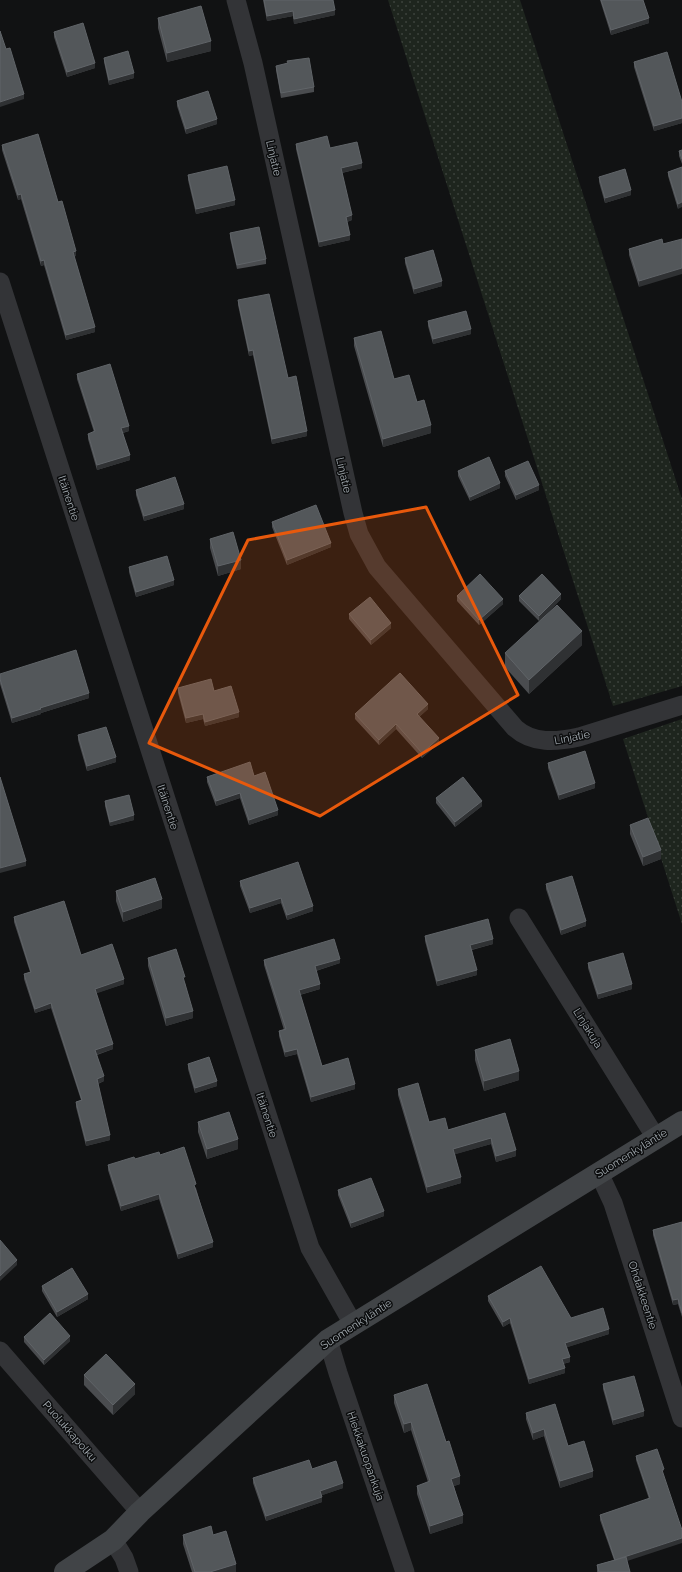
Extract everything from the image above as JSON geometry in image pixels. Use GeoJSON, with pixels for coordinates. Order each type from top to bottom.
{"type":"FeatureCollection","features":[{"type":"Feature","properties":{"kind":"street","name":"Linjatie"},"geometry":{"type":"LineString","coordinates":[[236,0],[252,63],[353,513],[359,534],[377,567],[514,728],[522,735],[546,741],[562,741],[682,704]]}},
{"type":"Feature","properties":{"kind":"street","name":"Itäinentie"},"geometry":{"type":"LineString","coordinates":[[0,282],[310,1248],[353,1324]]}},
{"type":"Feature","properties":{"kind":"street","name":"Linjakuja"},"geometry":{"type":"LineString","coordinates":[[519,918],[656,1138]]}},
{"type":"Feature","properties":{"kind":"street","name":"Suomenkyläntie"},"geometry":{"type":"LineString","coordinates":[[65,1572],[113,1540],[140,1512],[328,1340],[682,1122]]}},
{"type":"Feature","properties":{"kind":"street","name":"Ohdakkeentie"},"geometry":{"type":"LineString","coordinates":[[599,1173],[613,1203],[682,1418]]}},
{"type":"Feature","properties":{"kind":"street","name":"Hiekkakuopankuja"},"geometry":{"type":"LineString","coordinates":[[328,1340],[405,1572]]}},
{"type":"Feature","properties":{"kind":"street","name":"Puolukkapolku"},"geometry":{"type":"LineString","coordinates":[[0,1351],[140,1512]]}},
{"type":"Feature","properties":{"kind":"street"},"geometry":{"type":"LineString","coordinates":[[113,1540],[124,1558],[129,1572]]}},
{"type":"Feature","properties":{"kind":"highlighted area"},"geometry":{"type":"Polygon","coordinates":[[[426,507],[518,695],[320,816],[149,743],[248,540],[426,507]]]}},
{"type":"Feature","properties":{"kind":"shaded area"},"geometry":{"type":"Polygon","coordinates":[[[388,0],[520,0],[682,499],[682,686],[613,706],[388,0]]]}},
{"type":"Feature","properties":{"kind":"shaded area"},"geometry":{"type":"Polygon","coordinates":[[[682,719],[682,924],[623,739],[682,719]]]}},
{"type":"Feature","properties":{"kind":"building"},"geometry":{"type":"Polygon","coordinates":[[[264,0],[333,0],[335,10],[294,19],[293,11],[267,16],[264,0]]]}},
{"type":"Feature","properties":{"kind":"building"},"geometry":{"type":"Polygon","coordinates":[[[601,0],[643,0],[649,18],[611,30],[601,0]]]}},
{"type":"Feature","properties":{"kind":"building"},"geometry":{"type":"Polygon","coordinates":[[[201,6],[211,41],[167,53],[158,18],[201,6]]]}},
{"type":"Feature","properties":{"kind":"building"},"geometry":{"type":"Polygon","coordinates":[[[83,23],[95,63],[67,72],[54,32],[83,23]]]}},
{"type":"Feature","properties":{"kind":"building"},"geometry":{"type":"Polygon","coordinates":[[[0,31],[6,49],[10,48],[24,94],[0,102],[0,31]]]}},
{"type":"Feature","properties":{"kind":"building"},"geometry":{"type":"Polygon","coordinates":[[[128,51],[134,73],[109,80],[104,58],[128,51]]]}},
{"type":"Feature","properties":{"kind":"building"},"geometry":{"type":"Polygon","coordinates":[[[667,52],[682,102],[682,118],[654,126],[634,62],[667,52]]]}},
{"type":"Feature","properties":{"kind":"building"},"geometry":{"type":"Polygon","coordinates":[[[309,58],[314,87],[281,93],[276,66],[288,63],[287,61],[309,58]]]}},
{"type":"Feature","properties":{"kind":"building"},"geometry":{"type":"Polygon","coordinates":[[[208,91],[217,119],[186,129],[177,101],[208,91]]]}},
{"type":"Feature","properties":{"kind":"building"},"geometry":{"type":"Polygon","coordinates":[[[38,134],[58,202],[62,201],[76,251],[73,252],[95,327],[66,335],[44,260],[41,261],[21,194],[18,195],[2,145],[38,134]]]}},
{"type":"Feature","properties":{"kind":"building"},"geometry":{"type":"Polygon","coordinates":[[[327,136],[330,148],[357,142],[362,163],[341,168],[352,215],[346,217],[350,235],[319,242],[296,144],[327,136]]]}},
{"type":"Feature","properties":{"kind":"building"},"geometry":{"type":"Polygon","coordinates":[[[682,150],[682,159],[679,151],[682,150]]]}},
{"type":"Feature","properties":{"kind":"building"},"geometry":{"type":"Polygon","coordinates":[[[227,166],[235,200],[196,209],[188,175],[227,166]]]}},
{"type":"Feature","properties":{"kind":"building"},"geometry":{"type":"Polygon","coordinates":[[[682,167],[682,202],[678,204],[668,172],[682,167]]]}},
{"type":"Feature","properties":{"kind":"building"},"geometry":{"type":"Polygon","coordinates":[[[625,169],[631,190],[605,198],[599,177],[625,169]]]}},
{"type":"Feature","properties":{"kind":"building"},"geometry":{"type":"Polygon","coordinates":[[[259,227],[266,259],[237,265],[230,233],[259,227]]]}},
{"type":"Feature","properties":{"kind":"building"},"geometry":{"type":"Polygon","coordinates":[[[662,239],[663,244],[682,239],[682,268],[639,281],[629,249],[662,239]]]}},
{"type":"Feature","properties":{"kind":"building"},"geometry":{"type":"Polygon","coordinates":[[[433,250],[442,281],[414,289],[405,258],[433,250]]]}},
{"type":"Feature","properties":{"kind":"building"},"geometry":{"type":"Polygon","coordinates":[[[269,294],[288,378],[296,376],[307,431],[272,439],[253,350],[249,351],[238,300],[269,294]]]}},
{"type":"Feature","properties":{"kind":"building"},"geometry":{"type":"Polygon","coordinates":[[[466,311],[471,329],[433,339],[428,321],[466,311]]]}},
{"type":"Feature","properties":{"kind":"building"},"geometry":{"type":"Polygon","coordinates":[[[381,331],[394,379],[409,375],[417,402],[424,400],[431,425],[383,439],[354,338],[381,331]]]}},
{"type":"Feature","properties":{"kind":"building"},"geometry":{"type":"Polygon","coordinates":[[[110,364],[129,426],[121,428],[130,455],[97,465],[88,434],[95,431],[77,374],[110,364]]]}},
{"type":"Feature","properties":{"kind":"building"},"geometry":{"type":"Polygon","coordinates":[[[489,457],[500,483],[470,497],[458,471],[489,457]]]}},
{"type":"Feature","properties":{"kind":"building"},"geometry":{"type":"Polygon","coordinates":[[[528,461],[539,485],[516,495],[505,471],[528,461]]]}},
{"type":"Feature","properties":{"kind":"building"},"geometry":{"type":"Polygon","coordinates":[[[175,477],[184,504],[144,516],[136,490],[175,477]]]}},
{"type":"Feature","properties":{"kind":"building"},"geometry":{"type":"Polygon","coordinates":[[[316,505],[331,543],[287,560],[272,522],[316,505]]]}},
{"type":"Feature","properties":{"kind":"building"},"geometry":{"type":"Polygon","coordinates":[[[233,532],[241,560],[218,566],[210,539],[233,532]]]}},
{"type":"Feature","properties":{"kind":"building"},"geometry":{"type":"Polygon","coordinates":[[[167,556],[174,580],[136,592],[129,567],[167,556]]]}},
{"type":"Feature","properties":{"kind":"building"},"geometry":{"type":"Polygon","coordinates":[[[480,574],[503,599],[479,620],[457,596],[480,574]]]}},
{"type":"Feature","properties":{"kind":"building"},"geometry":{"type":"Polygon","coordinates":[[[542,574],[561,594],[539,616],[519,596],[542,574]]]}},
{"type":"Feature","properties":{"kind":"building"},"geometry":{"type":"Polygon","coordinates":[[[370,597],[391,623],[371,640],[349,614],[370,597]]]}},
{"type":"Feature","properties":{"kind":"building"},"geometry":{"type":"Polygon","coordinates":[[[557,605],[582,631],[529,680],[505,653],[557,605]]]}},
{"type":"Feature","properties":{"kind":"building"},"geometry":{"type":"Polygon","coordinates":[[[76,650],[89,693],[12,718],[0,679],[0,674],[76,650]]]}},
{"type":"Feature","properties":{"kind":"building"},"geometry":{"type":"Polygon","coordinates":[[[400,673],[428,704],[417,714],[439,738],[422,753],[396,724],[379,740],[355,714],[400,673]]]}},
{"type":"Feature","properties":{"kind":"building"},"geometry":{"type":"Polygon","coordinates":[[[211,679],[214,691],[231,686],[239,712],[205,722],[203,714],[186,718],[178,688],[211,679]]]}},
{"type":"Feature","properties":{"kind":"building"},"geometry":{"type":"Polygon","coordinates":[[[106,727],[116,757],[87,766],[78,735],[106,727]]]}},
{"type":"Feature","properties":{"kind":"building"},"geometry":{"type":"Polygon","coordinates":[[[585,751],[595,783],[559,795],[548,763],[585,751]]]}},
{"type":"Feature","properties":{"kind":"building"},"geometry":{"type":"Polygon","coordinates":[[[250,762],[254,776],[265,772],[278,810],[249,820],[240,793],[216,801],[207,777],[250,762]]]}},
{"type":"Feature","properties":{"kind":"building"},"geometry":{"type":"Polygon","coordinates":[[[0,777],[26,861],[0,868],[0,777]]]}},
{"type":"Feature","properties":{"kind":"building"},"geometry":{"type":"Polygon","coordinates":[[[463,777],[482,801],[455,822],[436,798],[463,777]]]}},
{"type":"Feature","properties":{"kind":"building"},"geometry":{"type":"Polygon","coordinates":[[[129,795],[134,815],[110,822],[105,801],[129,795]]]}},
{"type":"Feature","properties":{"kind":"building"},"geometry":{"type":"Polygon","coordinates":[[[648,818],[661,850],[643,857],[630,825],[648,818]]]}},
{"type":"Feature","properties":{"kind":"building"},"geometry":{"type":"Polygon","coordinates":[[[298,862],[313,906],[287,915],[281,898],[250,908],[240,881],[298,862]]]}},
{"type":"Feature","properties":{"kind":"building"},"geometry":{"type":"Polygon","coordinates":[[[572,876],[586,921],[561,930],[546,884],[572,876]]]}},
{"type":"Feature","properties":{"kind":"building"},"geometry":{"type":"Polygon","coordinates":[[[155,878],[162,899],[123,912],[116,891],[155,878]]]}},
{"type":"Feature","properties":{"kind":"building"},"geometry":{"type":"Polygon","coordinates":[[[64,901],[81,955],[112,944],[124,979],[95,989],[113,1044],[95,1050],[104,1076],[97,1079],[110,1135],[86,1141],[76,1102],[82,1100],[51,1003],[35,1009],[24,974],[31,972],[14,917],[64,901]]]}},
{"type":"Feature","properties":{"kind":"building"},"geometry":{"type":"Polygon","coordinates":[[[488,919],[493,939],[470,945],[477,970],[437,981],[425,936],[488,919]]]}},
{"type":"Feature","properties":{"kind":"building"},"geometry":{"type":"Polygon","coordinates":[[[334,939],[340,959],[315,966],[320,984],[299,990],[322,1066],[348,1058],[355,1084],[311,1097],[297,1049],[285,1052],[279,1031],[286,1029],[264,960],[334,939]]]}},
{"type":"Feature","properties":{"kind":"building"},"geometry":{"type":"Polygon","coordinates":[[[176,949],[185,977],[183,977],[193,1011],[166,1018],[148,958],[176,949]]]}},
{"type":"Feature","properties":{"kind":"building"},"geometry":{"type":"Polygon","coordinates":[[[623,953],[632,984],[598,994],[588,963],[623,953]]]}},
{"type":"Feature","properties":{"kind":"building"},"geometry":{"type":"Polygon","coordinates":[[[510,1039],[519,1071],[484,1081],[475,1050],[510,1039]]]}},
{"type":"Feature","properties":{"kind":"building"},"geometry":{"type":"Polygon","coordinates":[[[209,1057],[217,1081],[195,1088],[188,1064],[209,1057]]]}},
{"type":"Feature","properties":{"kind":"building"},"geometry":{"type":"Polygon","coordinates":[[[418,1083],[429,1122],[445,1118],[448,1130],[505,1113],[516,1150],[496,1156],[491,1138],[453,1149],[461,1177],[427,1187],[398,1089],[418,1083]]]}},
{"type":"Feature","properties":{"kind":"building"},"geometry":{"type":"Polygon","coordinates":[[[229,1112],[238,1139],[207,1149],[198,1122],[229,1112]]]}},
{"type":"Feature","properties":{"kind":"building"},"geometry":{"type":"Polygon","coordinates":[[[184,1147],[196,1184],[194,1185],[213,1242],[178,1254],[159,1194],[121,1206],[108,1165],[134,1157],[135,1159],[159,1152],[160,1155],[184,1147]]]}},
{"type":"Feature","properties":{"kind":"building"},"geometry":{"type":"Polygon","coordinates":[[[371,1178],[384,1211],[351,1223],[338,1190],[371,1178]]]}},
{"type":"Feature","properties":{"kind":"building"},"geometry":{"type":"Polygon","coordinates":[[[682,1222],[682,1313],[678,1299],[673,1300],[653,1230],[682,1222]]]}},
{"type":"Feature","properties":{"kind":"building"},"geometry":{"type":"Polygon","coordinates":[[[0,1240],[17,1260],[0,1276],[0,1240]]]}},
{"type":"Feature","properties":{"kind":"building"},"geometry":{"type":"Polygon","coordinates":[[[541,1266],[571,1318],[603,1308],[609,1329],[565,1343],[570,1357],[562,1359],[565,1368],[529,1379],[510,1318],[503,1322],[488,1296],[541,1266]]]}},
{"type":"Feature","properties":{"kind":"building"},"geometry":{"type":"Polygon","coordinates":[[[72,1268],[88,1294],[57,1312],[42,1286],[72,1268]]]}},
{"type":"Feature","properties":{"kind":"building"},"geometry":{"type":"Polygon","coordinates":[[[50,1313],[70,1336],[44,1360],[24,1337],[50,1313]]]}},
{"type":"Feature","properties":{"kind":"building"},"geometry":{"type":"Polygon","coordinates":[[[106,1354],[135,1384],[113,1405],[84,1375],[106,1354]]]}},
{"type":"Feature","properties":{"kind":"building"},"geometry":{"type":"Polygon","coordinates":[[[634,1376],[644,1411],[613,1420],[603,1384],[634,1376]]]}},
{"type":"Feature","properties":{"kind":"building"},"geometry":{"type":"Polygon","coordinates":[[[427,1384],[446,1442],[449,1441],[460,1476],[451,1479],[463,1515],[430,1526],[417,1486],[430,1481],[411,1422],[404,1424],[394,1395],[427,1384]]]}},
{"type":"Feature","properties":{"kind":"building"},"geometry":{"type":"Polygon","coordinates":[[[555,1404],[568,1446],[584,1441],[593,1471],[560,1481],[544,1429],[533,1433],[526,1413],[555,1404]]]}},
{"type":"Feature","properties":{"kind":"building"},"geometry":{"type":"Polygon","coordinates":[[[657,1449],[664,1469],[662,1470],[682,1530],[682,1538],[615,1560],[600,1515],[650,1498],[636,1456],[657,1449]]]}},
{"type":"Feature","properties":{"kind":"building"},"geometry":{"type":"Polygon","coordinates":[[[309,1460],[312,1469],[336,1461],[343,1483],[320,1491],[322,1497],[266,1516],[253,1478],[309,1460]]]}},
{"type":"Feature","properties":{"kind":"building"},"geometry":{"type":"Polygon","coordinates":[[[211,1526],[213,1535],[226,1531],[236,1564],[210,1572],[195,1572],[183,1535],[211,1526]]]}},
{"type":"Feature","properties":{"kind":"building"},"geometry":{"type":"Polygon","coordinates":[[[626,1557],[630,1572],[599,1572],[597,1565],[626,1557]]]}}]}
